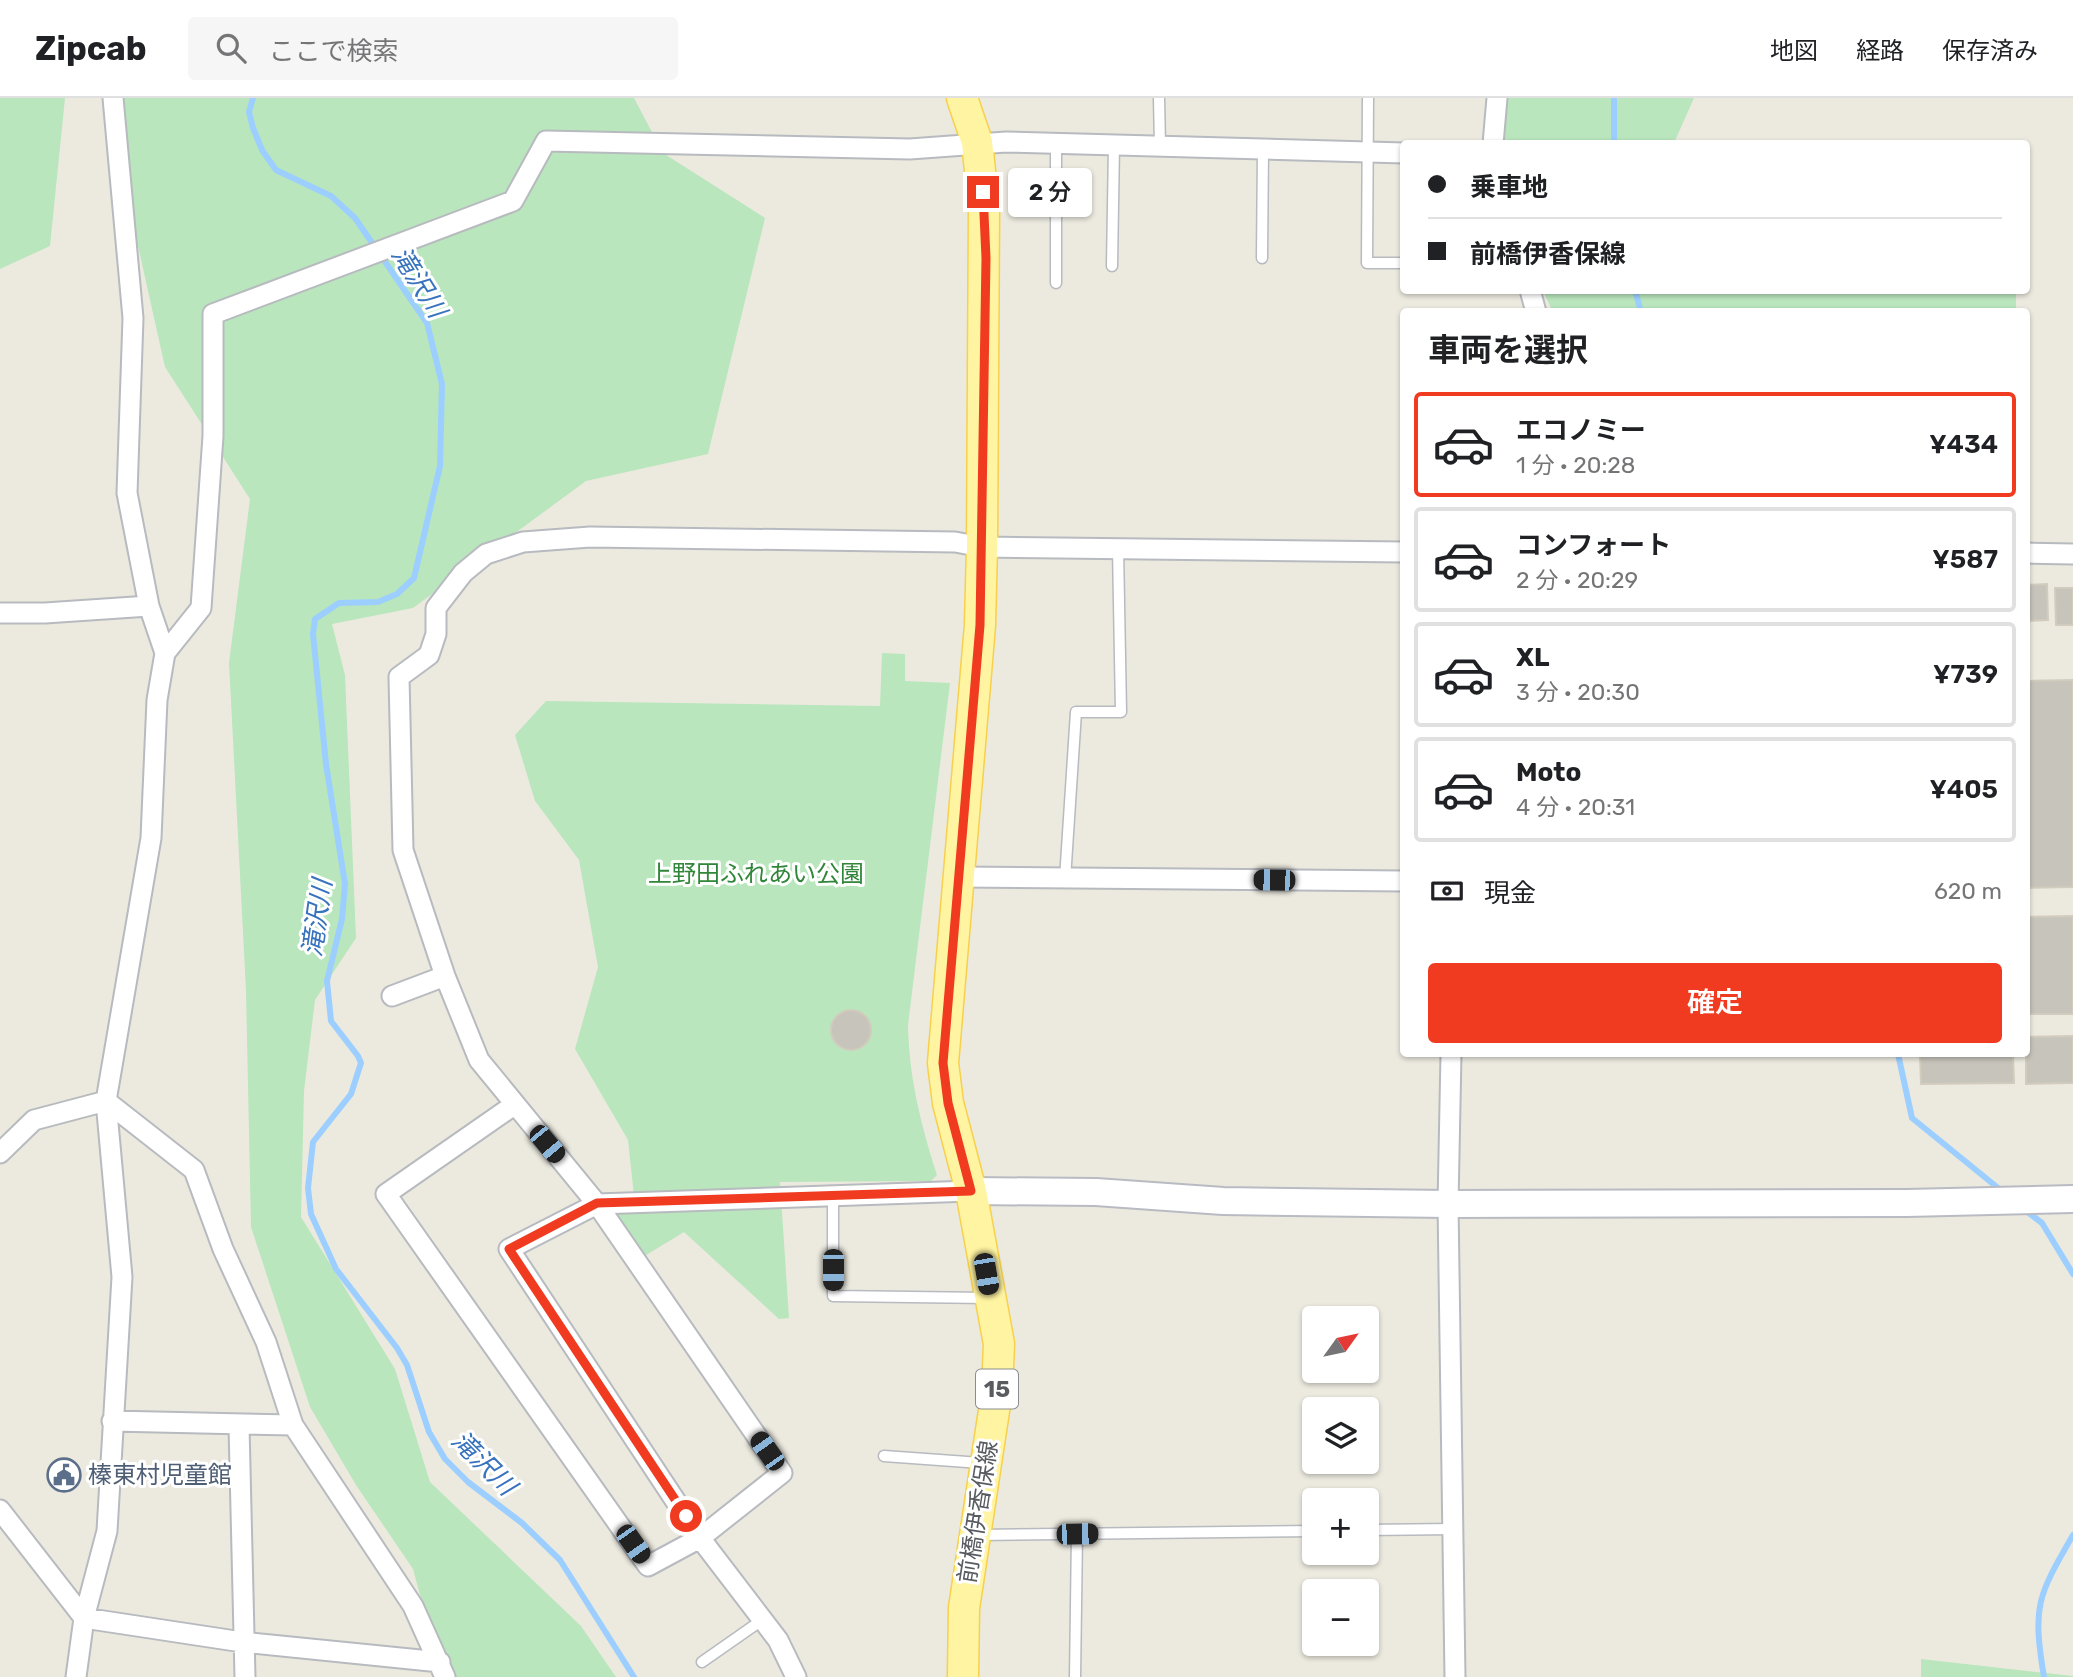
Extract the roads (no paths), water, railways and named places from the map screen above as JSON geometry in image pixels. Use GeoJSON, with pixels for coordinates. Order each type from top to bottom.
{"type":"FeatureCollection","features":[{"type":"Feature","properties":{"kind":"main road","name":"前橋伊香保線"},"geometry":{"type":"LineString","coordinates":[[962,98],[977,142],[984,198],[986,258],[982,547],[980,625],[943,1063],[948,1103],[971,1191],[999,1344],[997,1391],[964,1608],[963,1677]]}},
{"type":"Feature","properties":{"kind":"street"},"geometry":{"type":"LineString","coordinates":[[76,1677],[85,1618],[107,1531],[122,1277],[106,1101],[151,838],[157,700],[165,653],[149,606],[127,493],[132,318],[113,98]]}},
{"type":"Feature","properties":{"kind":"street"},"geometry":{"type":"LineString","coordinates":[[1493,140],[1497,98]]}},
{"type":"Feature","properties":{"kind":"street"},"geometry":{"type":"LineString","coordinates":[[165,653],[201,608],[213,436],[213,314],[513,201],[546,141],[910,149],[977,142],[1400,153]]}},
{"type":"Feature","properties":{"kind":"street"},"geometry":{"type":"LineString","coordinates":[[514,1105],[386,1194],[648,1566],[701,1538],[782,1473],[597,1203],[514,1105],[480,1060],[445,976],[402,850],[399,677],[429,655],[436,634],[436,608],[463,573],[486,554],[523,542],[590,537],[955,542],[982,547],[1400,552]]}},
{"type":"Feature","properties":{"kind":"street"},"geometry":{"type":"LineString","coordinates":[[2030,553],[2073,554]]}},
{"type":"Feature","properties":{"kind":"street"},"geometry":{"type":"LineString","coordinates":[[0,612],[45,613],[149,606]]}},
{"type":"Feature","properties":{"kind":"street"},"geometry":{"type":"LineString","coordinates":[[960,877],[1400,881]]}},
{"type":"Feature","properties":{"kind":"street"},"geometry":{"type":"LineString","coordinates":[[392,996],[445,976]]}},
{"type":"Feature","properties":{"kind":"street"},"geometry":{"type":"LineString","coordinates":[[1451,1057],[1448,1203],[1455,1529],[1455,1677]]}},
{"type":"Feature","properties":{"kind":"street"},"geometry":{"type":"LineString","coordinates":[[0,1153],[34,1120],[106,1101]]}},
{"type":"Feature","properties":{"kind":"street"},"geometry":{"type":"LineString","coordinates":[[106,1101],[194,1170],[223,1249],[266,1342],[293,1425],[413,1606],[442,1670]]}},
{"type":"Feature","properties":{"kind":"street"},"geometry":{"type":"LineString","coordinates":[[796,1677],[778,1640],[701,1538],[509,1249],[597,1203],[833,1193],[1096,1192],[1223,1201],[1448,1203],[1907,1203],[2073,1199]]}},
{"type":"Feature","properties":{"kind":"street"},"geometry":{"type":"LineString","coordinates":[[112,1421],[239,1426],[293,1425]]}},
{"type":"Feature","properties":{"kind":"street"},"geometry":{"type":"LineString","coordinates":[[239,1426],[242,1642],[245,1677]]}},
{"type":"Feature","properties":{"kind":"street"},"geometry":{"type":"LineString","coordinates":[[0,1510],[85,1618],[442,1670]]}},
{"type":"Feature","properties":{"kind":"lane"},"geometry":{"type":"LineString","coordinates":[[1160,98],[1160,146]]}},
{"type":"Feature","properties":{"kind":"lane"},"geometry":{"type":"LineString","coordinates":[[1368,98],[1367,263],[1400,263]]}},
{"type":"Feature","properties":{"kind":"lane"},"geometry":{"type":"LineString","coordinates":[[1056,144],[1056,283]]}},
{"type":"Feature","properties":{"kind":"lane"},"geometry":{"type":"LineString","coordinates":[[1112,266],[1114,145]]}},
{"type":"Feature","properties":{"kind":"lane"},"geometry":{"type":"LineString","coordinates":[[1262,258],[1263,149]]}},
{"type":"Feature","properties":{"kind":"lane"},"geometry":{"type":"LineString","coordinates":[[1065,878],[1076,712],[1121,712],[1118,548]]}},
{"type":"Feature","properties":{"kind":"lane"},"geometry":{"type":"LineString","coordinates":[[833,1193],[832,1296],[990,1298]]}},
{"type":"Feature","properties":{"kind":"lane"},"geometry":{"type":"LineString","coordinates":[[884,1456],[985,1463]]}},
{"type":"Feature","properties":{"kind":"lane"},"geometry":{"type":"LineString","coordinates":[[1379,1530],[1455,1529]]}},
{"type":"Feature","properties":{"kind":"lane"},"geometry":{"type":"LineString","coordinates":[[973,1535],[1302,1531]]}},
{"type":"Feature","properties":{"kind":"lane"},"geometry":{"type":"LineString","coordinates":[[1075,1677],[1077,1534]]}},
{"type":"Feature","properties":{"kind":"lane"},"geometry":{"type":"LineString","coordinates":[[702,1662],[762,1619]]}},
{"type":"Feature","properties":{"kind":"waterway","name":"滝沢川"},"geometry":{"type":"LineString","coordinates":[[253,98],[249,112],[262,150],[276,170],[331,196],[355,218],[427,323],[442,384],[440,466],[414,578],[397,594],[378,602],[339,603],[315,619],[313,634],[326,764],[345,884],[342,919],[327,981],[331,1021],[361,1063],[351,1094],[313,1142],[308,1188],[311,1214],[336,1269],[407,1365],[429,1432],[445,1459],[468,1482],[522,1523],[560,1560],[634,1677]]}},
{"type":"Feature","properties":{"kind":"waterway"},"geometry":{"type":"LineString","coordinates":[[1614,98],[1614,140]]}},
{"type":"Feature","properties":{"kind":"waterway"},"geometry":{"type":"LineString","coordinates":[[1636,294],[1640,308]]}},
{"type":"Feature","properties":{"kind":"waterway"},"geometry":{"type":"LineString","coordinates":[[1899,1057],[1912,1118],[2003,1192]]}},
{"type":"Feature","properties":{"kind":"waterway"},"geometry":{"type":"LineString","coordinates":[[2025,1210],[2042,1223],[2073,1274]]}},
{"type":"Feature","properties":{"kind":"waterway"},"geometry":{"type":"LineString","coordinates":[[2044,1677],[2039,1633],[2041,1602],[2052,1573],[2073,1535]]}},
{"type":"Feature","properties":{"kind":"place","name":"榛東村児童館"},"geometry":{"type":"Point","coordinates":[64,1475]}},
{"type":"Feature","properties":{"kind":"park label","name":"上野田ふれあい公園"},"geometry":{"type":"Point","coordinates":[756,874]}}]}
